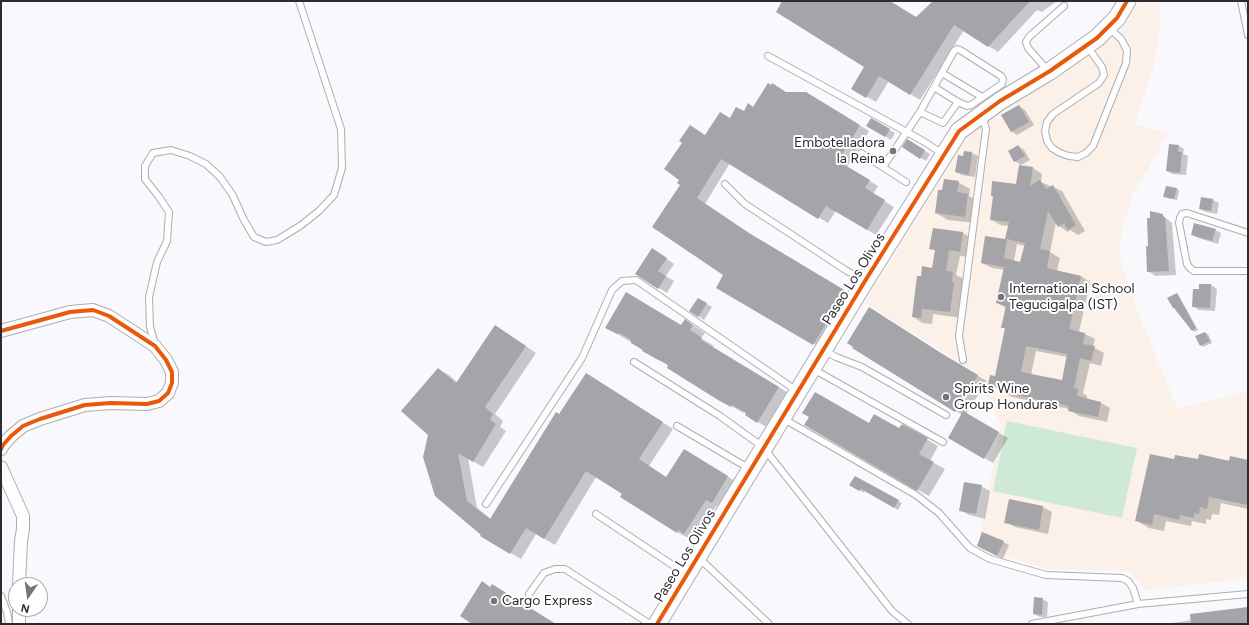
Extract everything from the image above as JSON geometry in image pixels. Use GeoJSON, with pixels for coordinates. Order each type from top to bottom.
{"type":"FeatureCollection","features":[{"type":"Feature","properties":{"kind":"street","name":"Paseo Los Olivos"},"geometry":{"type":"LineString","coordinates":[[657,624],[797,391],[959,132],[982,105],[1000,100],[1050,71],[1097,38],[1117,18],[1127,1]]}},
{"type":"Feature","properties":{"kind":"street"},"geometry":{"type":"LineString","coordinates":[[1,331],[70,312],[94,310],[109,316],[155,346],[166,360],[172,372],[172,383],[168,392],[159,401],[147,404],[111,403],[85,406],[40,419],[23,426],[11,436],[1,449]]}},
{"type":"Feature","properties":{"kind":"street"},"geometry":{"type":"LineString","coordinates":[[1,467],[23,516],[19,577]]}},
{"type":"Feature","properties":{"kind":"lane"},"geometry":{"type":"LineString","coordinates":[[155,346],[150,327],[149,297],[157,262],[167,242],[169,212],[145,179],[145,166],[153,153],[171,150],[190,156],[206,164],[220,177],[232,194],[254,237],[266,242],[277,240],[300,226],[319,211],[334,195],[342,168],[341,129],[299,1]]}},
{"type":"Feature","properties":{"kind":"lane"},"geometry":{"type":"LineString","coordinates":[[1241,1],[1248,36]]}},
{"type":"Feature","properties":{"kind":"lane"},"geometry":{"type":"LineString","coordinates":[[1050,71],[1028,48],[1026,42],[1029,37],[1064,6]]}},
{"type":"Feature","properties":{"kind":"lane"},"geometry":{"type":"LineString","coordinates":[[1087,45],[1102,66],[1104,75],[1099,83],[1053,114],[1047,122],[1045,131],[1047,141],[1052,148],[1069,156],[1078,157],[1086,153],[1093,146],[1126,63],[1127,50],[1121,39],[1108,27]]}},
{"type":"Feature","properties":{"kind":"lane"},"geometry":{"type":"LineString","coordinates":[[883,167],[920,112],[954,51],[957,49],[960,50],[1001,76],[1003,79],[1002,84],[982,105],[967,106],[934,88]]}},
{"type":"Feature","properties":{"kind":"lane"},"geometry":{"type":"LineString","coordinates":[[768,56],[945,155]]}},
{"type":"Feature","properties":{"kind":"lane"},"geometry":{"type":"LineString","coordinates":[[942,73],[982,105],[986,129],[958,336],[963,360]]}},
{"type":"Feature","properties":{"kind":"lane"},"geometry":{"type":"LineString","coordinates":[[920,112],[943,123],[958,102]]}},
{"type":"Feature","properties":{"kind":"lane"},"geometry":{"type":"LineString","coordinates":[[861,153],[906,182]]}},
{"type":"Feature","properties":{"kind":"lane"},"geometry":{"type":"LineString","coordinates":[[725,184],[745,204],[865,281]]}},
{"type":"Feature","properties":{"kind":"lane"},"geometry":{"type":"LineString","coordinates":[[1248,233],[1187,213],[1182,214],[1179,223],[1187,264],[1194,271],[1248,271]]}},
{"type":"Feature","properties":{"kind":"lane"},"geometry":{"type":"LineString","coordinates":[[486,504],[582,358],[612,290],[622,281],[636,280],[797,391]]}},
{"type":"Feature","properties":{"kind":"lane"},"geometry":{"type":"LineString","coordinates":[[823,350],[836,357],[862,366],[946,415]]}},
{"type":"Feature","properties":{"kind":"lane"},"geometry":{"type":"LineString","coordinates":[[634,362],[720,416],[764,447],[892,611],[908,624]]}},
{"type":"Feature","properties":{"kind":"lane"},"geometry":{"type":"LineString","coordinates":[[812,368],[943,442]]}},
{"type":"Feature","properties":{"kind":"lane"},"geometry":{"type":"LineString","coordinates":[[782,417],[916,495],[939,513],[961,536],[970,548],[990,558],[1046,575],[1122,578],[1128,581],[1133,588],[1138,604]]}},
{"type":"Feature","properties":{"kind":"lane"},"geometry":{"type":"LineString","coordinates":[[677,426],[750,469]]}},
{"type":"Feature","properties":{"kind":"lane"},"geometry":{"type":"LineString","coordinates":[[596,514],[687,575]]}},
{"type":"Feature","properties":{"kind":"lane"},"geometry":{"type":"LineString","coordinates":[[697,557],[769,624]]}},
{"type":"Feature","properties":{"kind":"lane"},"geometry":{"type":"LineString","coordinates":[[529,594],[544,573],[555,569],[565,569],[650,624]]}},
{"type":"Feature","properties":{"kind":"lane"},"geometry":{"type":"LineString","coordinates":[[1032,624],[1138,604],[1248,594]]}},
{"type":"Feature","properties":{"kind":"lane"},"geometry":{"type":"LineString","coordinates":[[1,596],[7,612],[9,624]]}},
{"type":"Feature","properties":{"kind":"shaded area","name":"International School Tegucigalpa (IST)"},"geometry":{"type":"Polygon","coordinates":[[[1139,1],[1159,1],[1160,31],[1153,70],[1135,124],[1168,134],[1133,194],[1123,226],[1119,251],[1122,266],[1130,292],[1177,408],[1248,392],[1248,578],[1146,590],[1128,571],[1047,569],[978,546],[1001,424],[971,369],[865,303],[971,129],[1083,59],[1108,41],[1126,25],[1139,1]]]}},
{"type":"Feature","properties":{"kind":"green space"},"geometry":{"type":"Polygon","coordinates":[[[1007,421],[1137,448],[1122,518],[993,491],[1007,421]]]}},
{"type":"Feature","properties":{"kind":"building"},"geometry":{"type":"Polygon","coordinates":[[[782,1],[890,1],[916,17],[933,1],[1030,1],[988,47],[954,25],[910,95],[879,76],[866,98],[851,89],[864,67],[776,12],[782,1]]]}},
{"type":"Feature","properties":{"kind":"building"},"geometry":{"type":"Polygon","coordinates":[[[768,83],[771,85],[772,83],[786,92],[806,92],[860,125],[838,161],[870,180],[865,188],[885,200],[867,230],[826,206],[818,219],[721,159],[697,198],[749,233],[846,291],[813,345],[716,288],[723,275],[652,227],[680,185],[677,183],[679,180],[664,169],[682,143],[679,141],[690,125],[705,135],[720,112],[730,118],[736,107],[744,111],[748,103],[753,107],[768,83]]]}},
{"type":"Feature","properties":{"kind":"building"},"geometry":{"type":"Polygon","coordinates":[[[1019,105],[1029,122],[1011,132],[1001,115],[1019,105]]]}},
{"type":"Feature","properties":{"kind":"building"},"geometry":{"type":"Polygon","coordinates":[[[871,118],[890,129],[885,137],[866,126],[871,118]]]}},
{"type":"Feature","properties":{"kind":"building"},"geometry":{"type":"Polygon","coordinates":[[[907,139],[925,150],[920,159],[902,147],[907,139]]]}},
{"type":"Feature","properties":{"kind":"building"},"geometry":{"type":"Polygon","coordinates":[[[1169,144],[1179,145],[1178,152],[1182,152],[1180,173],[1166,171],[1169,144]]]}},
{"type":"Feature","properties":{"kind":"building"},"geometry":{"type":"Polygon","coordinates":[[[1018,145],[1025,156],[1014,162],[1008,151],[1018,145]]]}},
{"type":"Feature","properties":{"kind":"building"},"geometry":{"type":"Polygon","coordinates":[[[964,151],[972,152],[969,175],[955,172],[958,155],[963,156],[964,151]]]}},
{"type":"Feature","properties":{"kind":"building"},"geometry":{"type":"Polygon","coordinates":[[[1019,165],[1033,167],[1030,186],[1040,180],[1046,189],[1053,185],[1076,225],[1068,230],[1064,223],[1058,227],[1048,211],[1040,249],[1050,251],[1047,268],[1081,276],[1069,329],[1085,333],[1083,344],[1095,346],[1091,361],[1080,358],[1074,388],[1078,389],[1077,396],[1101,402],[1098,417],[1068,411],[1069,406],[1001,392],[1002,388],[988,385],[990,375],[995,376],[1005,328],[1001,328],[1006,306],[996,303],[1004,267],[981,263],[985,236],[1005,239],[1009,222],[990,220],[993,196],[991,196],[992,181],[1016,184],[1019,165]],[[1007,239],[1004,258],[1020,262],[1025,243],[1007,239]],[[1026,346],[1021,372],[1062,380],[1067,354],[1026,346]]]}},
{"type":"Feature","properties":{"kind":"building"},"geometry":{"type":"Polygon","coordinates":[[[944,179],[959,181],[957,192],[968,194],[965,217],[935,213],[938,190],[942,190],[944,179]]]}},
{"type":"Feature","properties":{"kind":"building"},"geometry":{"type":"Polygon","coordinates":[[[1166,186],[1177,188],[1174,199],[1163,197],[1166,186]]]}},
{"type":"Feature","properties":{"kind":"building"},"geometry":{"type":"Polygon","coordinates":[[[1201,197],[1213,199],[1211,211],[1199,209],[1201,197]]]}},
{"type":"Feature","properties":{"kind":"building"},"geometry":{"type":"Polygon","coordinates":[[[1150,211],[1163,214],[1163,217],[1165,217],[1169,271],[1147,272],[1147,218],[1150,218],[1150,211]]]}},
{"type":"Feature","properties":{"kind":"building"},"geometry":{"type":"Polygon","coordinates":[[[1194,223],[1216,229],[1212,241],[1191,235],[1194,223]]]}},
{"type":"Feature","properties":{"kind":"building"},"geometry":{"type":"Polygon","coordinates":[[[933,228],[963,232],[960,252],[949,250],[946,271],[953,272],[952,282],[954,282],[950,312],[922,309],[921,318],[912,317],[917,276],[921,276],[922,266],[932,268],[935,250],[929,249],[933,228]]]}},
{"type":"Feature","properties":{"kind":"building"},"geometry":{"type":"Polygon","coordinates":[[[652,248],[667,258],[658,271],[666,276],[658,289],[635,274],[652,248]]]}},
{"type":"Feature","properties":{"kind":"building"},"geometry":{"type":"Polygon","coordinates":[[[1199,284],[1211,284],[1210,308],[1192,307],[1193,289],[1199,289],[1199,284]]]}},
{"type":"Feature","properties":{"kind":"building"},"geometry":{"type":"Polygon","coordinates":[[[626,292],[681,325],[685,319],[693,325],[690,330],[702,338],[701,340],[779,387],[757,423],[745,415],[746,413],[732,405],[731,407],[718,400],[667,368],[668,365],[642,351],[643,350],[631,343],[630,339],[605,328],[626,292]]]}},
{"type":"Feature","properties":{"kind":"building"},"geometry":{"type":"Polygon","coordinates":[[[1177,293],[1196,328],[1192,331],[1173,308],[1167,298],[1177,293]]]}},
{"type":"Feature","properties":{"kind":"building"},"geometry":{"type":"Polygon","coordinates":[[[698,298],[707,303],[698,317],[689,311],[698,298]]]}},
{"type":"Feature","properties":{"kind":"building"},"geometry":{"type":"Polygon","coordinates":[[[869,307],[978,375],[955,412],[852,348],[853,347],[847,343],[869,307]]]}},
{"type":"Feature","properties":{"kind":"building"},"geometry":{"type":"Polygon","coordinates":[[[495,325],[526,346],[485,407],[493,414],[490,420],[496,424],[473,462],[458,453],[467,501],[490,519],[556,412],[559,414],[586,373],[663,422],[639,459],[666,477],[684,449],[728,476],[712,503],[706,500],[684,534],[678,530],[677,533],[620,497],[622,494],[586,471],[544,539],[526,528],[510,554],[480,536],[481,535],[435,496],[423,457],[428,435],[401,411],[438,368],[456,383],[495,325]]]}},
{"type":"Feature","properties":{"kind":"building"},"geometry":{"type":"Polygon","coordinates":[[[1205,332],[1210,341],[1200,346],[1195,336],[1205,332]]]}},
{"type":"Feature","properties":{"kind":"building"},"geometry":{"type":"Polygon","coordinates":[[[815,392],[869,423],[874,414],[899,428],[902,424],[928,438],[919,454],[934,462],[917,491],[804,425],[809,417],[802,413],[815,392]]]}},
{"type":"Feature","properties":{"kind":"building"},"geometry":{"type":"Polygon","coordinates":[[[963,411],[999,432],[984,459],[948,438],[963,411]]]}},
{"type":"Feature","properties":{"kind":"building"},"geometry":{"type":"Polygon","coordinates":[[[1150,454],[1174,459],[1175,455],[1198,459],[1199,454],[1229,461],[1230,456],[1248,460],[1248,505],[1209,497],[1207,509],[1200,507],[1199,514],[1194,513],[1194,518],[1180,515],[1179,520],[1154,514],[1152,525],[1135,521],[1150,454]]]}},
{"type":"Feature","properties":{"kind":"building"},"geometry":{"type":"Polygon","coordinates":[[[855,476],[899,500],[894,508],[861,489],[859,491],[849,485],[855,476]]]}},
{"type":"Feature","properties":{"kind":"building"},"geometry":{"type":"Polygon","coordinates":[[[964,482],[982,485],[976,514],[959,511],[964,482]]]}},
{"type":"Feature","properties":{"kind":"building"},"geometry":{"type":"Polygon","coordinates":[[[1009,499],[1043,506],[1039,530],[1004,523],[1009,499]]]}},
{"type":"Feature","properties":{"kind":"building"},"geometry":{"type":"Polygon","coordinates":[[[982,532],[1004,541],[997,556],[977,546],[982,532]]]}},
{"type":"Feature","properties":{"kind":"building","name":"Cargo Express"},"geometry":{"type":"Polygon","coordinates":[[[482,581],[490,587],[492,584],[556,624],[472,624],[460,616],[482,581]]]}},
{"type":"Feature","properties":{"kind":"building"},"geometry":{"type":"Polygon","coordinates":[[[1034,597],[1043,598],[1042,615],[1033,614],[1034,597]]]}},
{"type":"Feature","properties":{"kind":"building"},"geometry":{"type":"Polygon","coordinates":[[[1248,607],[1248,624],[1191,624],[1190,614],[1248,607]]]}},
{"type":"Feature","properties":{"kind":"cycle path"},"geometry":{"type":"LineString","coordinates":[[657,624],[865,281],[959,131],[1000,101],[1050,71],[1097,38],[1117,18],[1127,1]]}},
{"type":"Feature","properties":{"kind":"cycle path"},"geometry":{"type":"LineString","coordinates":[[1,331],[70,312],[93,310],[109,316],[155,346],[166,360],[172,372],[172,383],[168,393],[159,401],[147,404],[111,403],[85,405],[23,426],[11,436],[1,449]]}},
{"type":"Feature","properties":{"kind":"place","name":"Embotelladora la Reina"},"geometry":{"type":"Point","coordinates":[893,151]}},
{"type":"Feature","properties":{"kind":"place","name":"International School Tegucigalpa (IST)"},"geometry":{"type":"Point","coordinates":[1001,297]}},
{"type":"Feature","properties":{"kind":"place","name":"Spirits Wine Group Honduras"},"geometry":{"type":"Point","coordinates":[946,397]}},
{"type":"Feature","properties":{"kind":"place","name":"Cargo Express"},"geometry":{"type":"Point","coordinates":[494,601]}}]}
